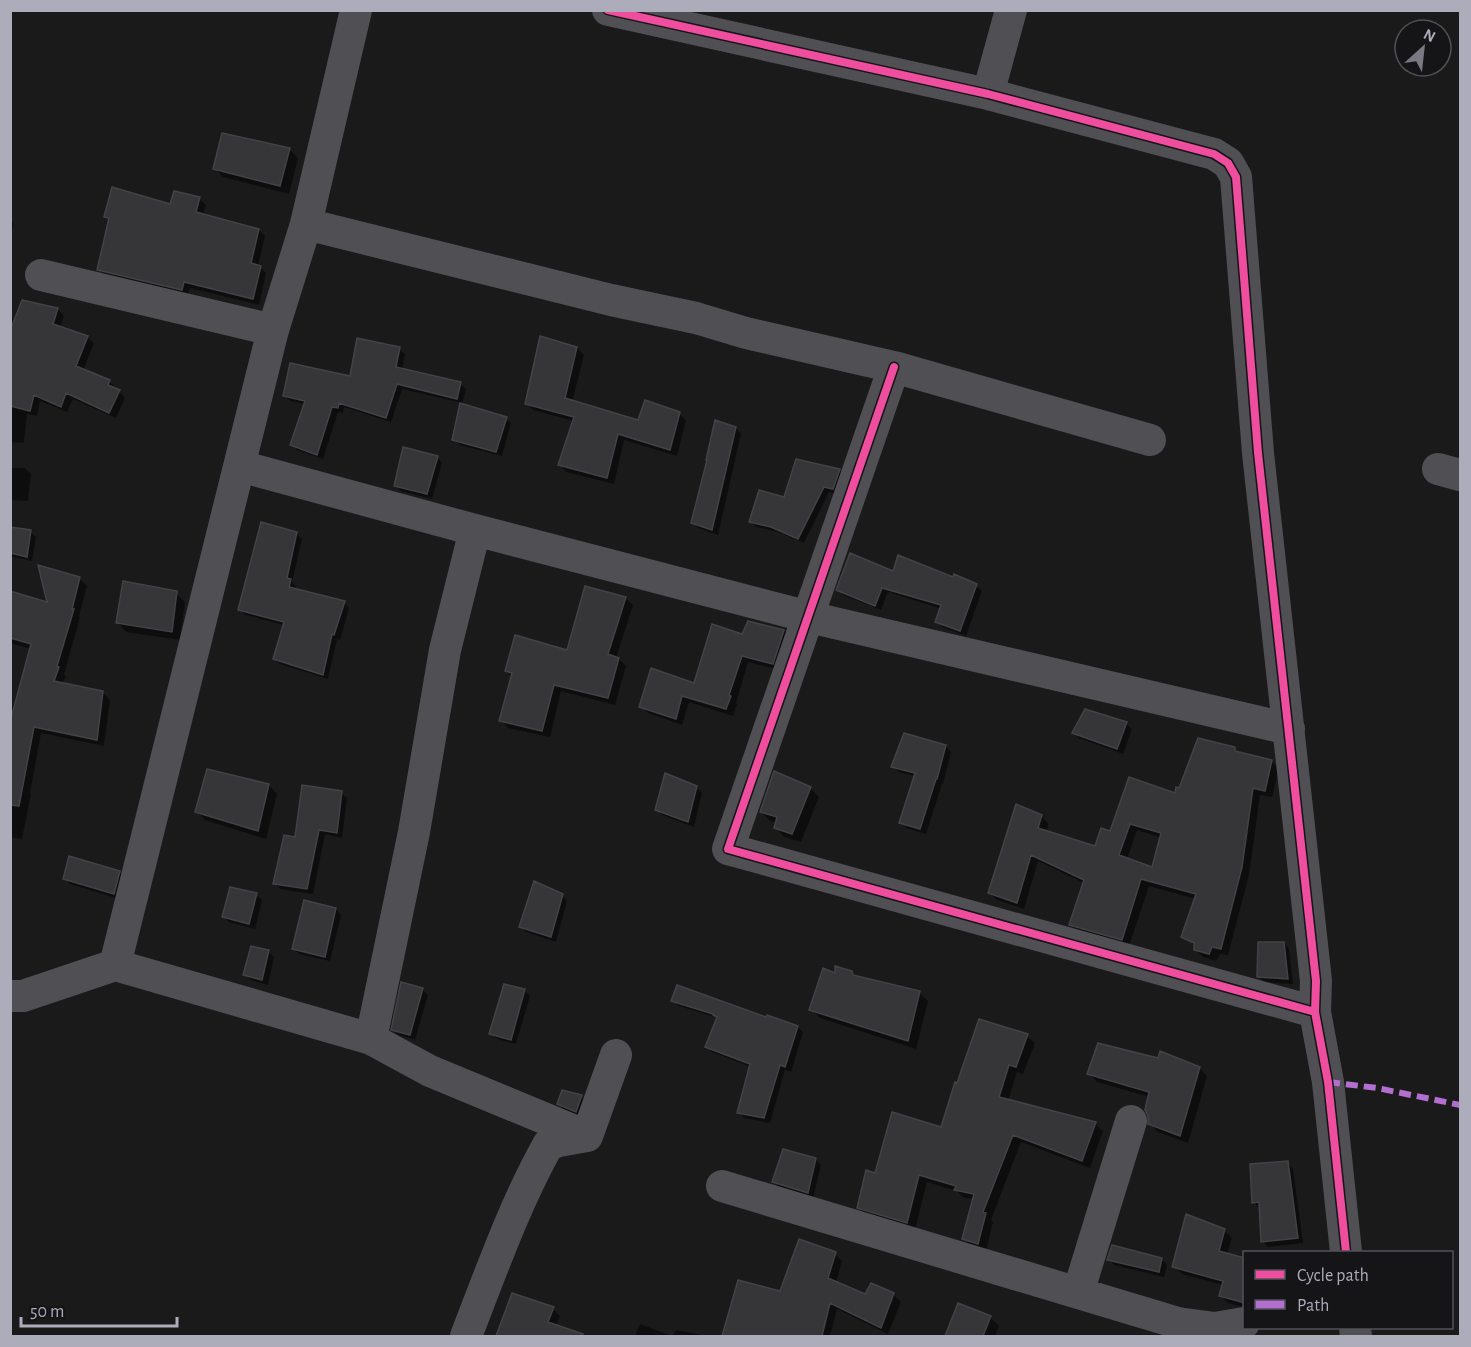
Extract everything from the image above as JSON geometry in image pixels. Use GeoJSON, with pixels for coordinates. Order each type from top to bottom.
{"type":"FeatureCollection","features":[{"type":"Feature","properties":{"kind":"street"},"geometry":{"type":"LineString","coordinates":[[115,965],[273,330],[306,224],[356,10]]}},
{"type":"Feature","properties":{"kind":"street"},"geometry":{"type":"LineString","coordinates":[[608,10],[988,94],[1214,154],[1228,163],[1236,177],[1258,453],[1316,981],[1315,1012],[1328,1082],[1346,1251]]}},
{"type":"Feature","properties":{"kind":"street"},"geometry":{"type":"LineString","coordinates":[[988,94],[1011,10]]}},
{"type":"Feature","properties":{"kind":"street"},"geometry":{"type":"LineString","coordinates":[[306,224],[611,300],[696,318],[746,333],[894,367],[1150,441]]}},
{"type":"Feature","properties":{"kind":"street"},"geometry":{"type":"LineString","coordinates":[[41,275],[273,330]]}},
{"type":"Feature","properties":{"kind":"street"},"geometry":{"type":"LineString","coordinates":[[894,367],[728,849],[1315,1012]]}},
{"type":"Feature","properties":{"kind":"street"},"geometry":{"type":"LineString","coordinates":[[240,466],[809,617],[1289,729]]}},
{"type":"Feature","properties":{"kind":"street"},"geometry":{"type":"LineString","coordinates":[[371,1039],[414,832],[445,650],[475,530]]}},
{"type":"Feature","properties":{"kind":"street"},"geometry":{"type":"LineString","coordinates":[[10,996],[23,996],[115,965],[371,1039],[430,1071],[587,1136]]}},
{"type":"Feature","properties":{"kind":"street"},"geometry":{"type":"LineString","coordinates":[[587,1136],[616,1055]]}},
{"type":"Feature","properties":{"kind":"street"},"geometry":{"type":"LineString","coordinates":[[1078,1293],[1131,1121]]}},
{"type":"Feature","properties":{"kind":"street"},"geometry":{"type":"LineString","coordinates":[[466,1336],[512,1217],[548,1145],[587,1136]]}},
{"type":"Feature","properties":{"kind":"street"},"geometry":{"type":"LineString","coordinates":[[722,1186],[1179,1323],[1215,1328],[1243,1323]]}},
{"type":"Feature","properties":{"kind":"building"},"geometry":{"type":"Polygon","coordinates":[[[222,133],[290,148],[280,186],[213,169],[222,133]]]}},
{"type":"Feature","properties":{"kind":"building"},"geometry":{"type":"Polygon","coordinates":[[[112,187],[170,204],[174,191],[200,197],[196,212],[259,229],[251,263],[261,266],[253,299],[184,282],[182,290],[97,270],[109,218],[104,217],[112,187]]]}},
{"type":"Feature","properties":{"kind":"building"},"geometry":{"type":"Polygon","coordinates":[[[22,300],[58,308],[53,324],[88,336],[76,366],[110,380],[108,385],[120,390],[109,413],[66,393],[61,407],[34,395],[30,411],[10,406],[10,331],[22,300]]]}},
{"type":"Feature","properties":{"kind":"building"},"geometry":{"type":"Polygon","coordinates":[[[540,336],[577,347],[565,398],[638,420],[645,400],[680,412],[670,450],[618,434],[607,478],[558,465],[574,417],[525,404],[540,336]]]}},
{"type":"Feature","properties":{"kind":"building"},"geometry":{"type":"Polygon","coordinates":[[[357,338],[400,347],[396,367],[461,382],[457,399],[397,384],[386,418],[339,403],[338,408],[332,407],[317,455],[290,445],[305,401],[283,396],[290,363],[350,376],[357,338]]]}},
{"type":"Feature","properties":{"kind":"building"},"geometry":{"type":"Polygon","coordinates":[[[460,403],[507,417],[496,452],[452,440],[460,403]]]}},
{"type":"Feature","properties":{"kind":"building"},"geometry":{"type":"Polygon","coordinates":[[[715,420],[736,427],[712,530],[691,523],[715,420]]]}},
{"type":"Feature","properties":{"kind":"building"},"geometry":{"type":"Polygon","coordinates":[[[403,447],[438,456],[427,494],[394,486],[403,447]]]}},
{"type":"Feature","properties":{"kind":"building"},"geometry":{"type":"Polygon","coordinates":[[[796,459],[840,469],[833,489],[824,487],[798,539],[771,527],[749,522],[759,490],[784,497],[796,459]]]}},
{"type":"Feature","properties":{"kind":"building"},"geometry":{"type":"Polygon","coordinates":[[[261,522],[297,532],[287,578],[291,579],[289,587],[345,601],[334,635],[332,634],[323,675],[273,659],[284,622],[238,610],[261,522]]]}},
{"type":"Feature","properties":{"kind":"building"},"geometry":{"type":"Polygon","coordinates":[[[10,527],[31,530],[27,557],[10,553],[10,527]]]}},
{"type":"Feature","properties":{"kind":"building"},"geometry":{"type":"Polygon","coordinates":[[[850,553],[893,571],[898,555],[977,584],[960,631],[935,622],[941,605],[882,588],[875,606],[836,590],[850,553]]]}},
{"type":"Feature","properties":{"kind":"building"},"geometry":{"type":"Polygon","coordinates":[[[38,565],[80,577],[72,609],[74,609],[54,681],[103,691],[97,740],[34,727],[19,806],[10,805],[10,722],[31,644],[10,638],[10,591],[47,602],[38,565]]]}},
{"type":"Feature","properties":{"kind":"building"},"geometry":{"type":"Polygon","coordinates":[[[123,581],[177,591],[172,632],[116,623],[123,581]]]}},
{"type":"Feature","properties":{"kind":"building"},"geometry":{"type":"Polygon","coordinates":[[[585,586],[626,597],[608,654],[619,658],[608,698],[554,685],[542,731],[499,721],[512,673],[505,671],[515,635],[567,650],[585,586]]]}},
{"type":"Feature","properties":{"kind":"building"},"geometry":{"type":"Polygon","coordinates":[[[748,621],[784,630],[773,664],[742,656],[726,709],[682,696],[676,719],[639,707],[651,668],[694,683],[712,624],[742,634],[748,621]]]}},
{"type":"Feature","properties":{"kind":"building"},"geometry":{"type":"Polygon","coordinates":[[[1085,709],[1127,722],[1117,749],[1072,733],[1085,709]]]}},
{"type":"Feature","properties":{"kind":"building"},"geometry":{"type":"Polygon","coordinates":[[[904,733],[946,745],[920,829],[899,823],[915,773],[891,767],[904,733]]]}},
{"type":"Feature","properties":{"kind":"building"},"geometry":{"type":"Polygon","coordinates":[[[1198,738],[1235,747],[1235,751],[1272,760],[1265,791],[1253,788],[1242,867],[1221,949],[1212,947],[1209,954],[1194,950],[1194,943],[1181,937],[1196,894],[1141,879],[1122,940],[1069,925],[1084,880],[1031,855],[1017,903],[988,893],[1016,804],[1042,815],[1038,828],[1095,846],[1101,828],[1110,831],[1129,777],[1175,793],[1176,787],[1179,788],[1198,738]],[[1130,824],[1119,855],[1152,867],[1161,833],[1130,824]]]}},
{"type":"Feature","properties":{"kind":"building"},"geometry":{"type":"Polygon","coordinates":[[[207,769],[269,784],[258,831],[195,812],[207,769]]]}},
{"type":"Feature","properties":{"kind":"building"},"geometry":{"type":"Polygon","coordinates":[[[774,771],[811,787],[792,834],[774,828],[777,817],[760,812],[774,771]]]}},
{"type":"Feature","properties":{"kind":"building"},"geometry":{"type":"Polygon","coordinates":[[[665,773],[697,786],[688,822],[655,810],[665,773]]]}},
{"type":"Feature","properties":{"kind":"building"},"geometry":{"type":"Polygon","coordinates":[[[302,785],[342,791],[337,833],[319,830],[307,889],[273,884],[284,835],[295,837],[302,785]]]}},
{"type":"Feature","properties":{"kind":"building"},"geometry":{"type":"Polygon","coordinates":[[[69,856],[120,871],[114,894],[63,879],[69,856]]]}},
{"type":"Feature","properties":{"kind":"building"},"geometry":{"type":"Polygon","coordinates":[[[534,881],[563,894],[551,937],[519,927],[534,881]]]}},
{"type":"Feature","properties":{"kind":"building"},"geometry":{"type":"Polygon","coordinates":[[[230,887],[257,893],[249,924],[222,917],[230,887]]]}},
{"type":"Feature","properties":{"kind":"building"},"geometry":{"type":"Polygon","coordinates":[[[304,900],[336,908],[325,957],[292,949],[304,900]]]}},
{"type":"Feature","properties":{"kind":"building"},"geometry":{"type":"Polygon","coordinates":[[[1258,942],[1284,942],[1288,979],[1257,977],[1258,942]]]}},
{"type":"Feature","properties":{"kind":"building"},"geometry":{"type":"Polygon","coordinates":[[[251,946],[269,950],[262,980],[243,975],[251,946]]]}},
{"type":"Feature","properties":{"kind":"building"},"geometry":{"type":"Polygon","coordinates":[[[835,966],[852,971],[853,975],[920,991],[908,1041],[809,1010],[823,968],[835,973],[835,966]]]}},
{"type":"Feature","properties":{"kind":"building"},"geometry":{"type":"Polygon","coordinates":[[[401,982],[423,988],[410,1035],[391,1030],[401,982]]]}},
{"type":"Feature","properties":{"kind":"building"},"geometry":{"type":"Polygon","coordinates":[[[504,984],[525,989],[511,1040],[489,1034],[504,984]]]}},
{"type":"Feature","properties":{"kind":"building"},"geometry":{"type":"Polygon","coordinates":[[[677,985],[798,1026],[785,1067],[780,1065],[764,1118],[737,1113],[750,1064],[705,1047],[717,1017],[671,1001],[677,985]]]}},
{"type":"Feature","properties":{"kind":"building"},"geometry":{"type":"Polygon","coordinates":[[[979,1019],[1028,1034],[1016,1067],[1009,1065],[999,1097],[1096,1122],[1082,1161],[1013,1135],[983,1212],[986,1213],[978,1244],[962,1239],[974,1194],[954,1190],[956,1186],[919,1175],[907,1223],[857,1208],[866,1170],[875,1173],[892,1112],[941,1127],[979,1019]]]}},
{"type":"Feature","properties":{"kind":"building"},"geometry":{"type":"Polygon","coordinates":[[[1098,1043],[1158,1058],[1160,1051],[1200,1067],[1180,1136],[1148,1124],[1145,1110],[1149,1092],[1087,1074],[1098,1043]]]}},
{"type":"Feature","properties":{"kind":"building"},"geometry":{"type":"Polygon","coordinates":[[[562,1090],[582,1095],[576,1112],[557,1104],[562,1090]]]}},
{"type":"Feature","properties":{"kind":"building"},"geometry":{"type":"Polygon","coordinates":[[[783,1149],[816,1158],[808,1193],[772,1182],[783,1149]]]}},
{"type":"Feature","properties":{"kind":"building"},"geometry":{"type":"Polygon","coordinates":[[[1288,1161],[1298,1238],[1261,1242],[1259,1202],[1252,1203],[1250,1164],[1288,1161]]]}},
{"type":"Feature","properties":{"kind":"building"},"geometry":{"type":"Polygon","coordinates":[[[1186,1214],[1225,1229],[1219,1251],[1243,1257],[1243,1302],[1219,1296],[1223,1281],[1172,1267],[1186,1214]]]}},
{"type":"Feature","properties":{"kind":"building"},"geometry":{"type":"Polygon","coordinates":[[[799,1239],[836,1252],[828,1278],[865,1294],[871,1283],[894,1293],[881,1328],[830,1303],[822,1336],[722,1336],[738,1280],[780,1291],[799,1239]]]}},
{"type":"Feature","properties":{"kind":"building"},"geometry":{"type":"Polygon","coordinates":[[[1112,1245],[1162,1258],[1159,1272],[1107,1260],[1112,1245]]]}},
{"type":"Feature","properties":{"kind":"building"},"geometry":{"type":"Polygon","coordinates":[[[512,1293],[554,1307],[548,1322],[583,1334],[582,1336],[496,1336],[512,1293]]]}},
{"type":"Feature","properties":{"kind":"building"},"geometry":{"type":"Polygon","coordinates":[[[958,1303],[991,1316],[983,1336],[945,1336],[958,1303]]]}},
{"type":"Feature","properties":{"kind":"marked path"},"geometry":{"type":"LineString","coordinates":[[1328,1082],[1377,1088],[1460,1105]]}},
{"type":"Feature","properties":{"kind":"cycle path"},"geometry":{"type":"LineString","coordinates":[[608,10],[988,94],[1214,154],[1228,163],[1236,177],[1258,453],[1316,981],[1315,1012],[1328,1082],[1346,1251]]}},
{"type":"Feature","properties":{"kind":"cycle path"},"geometry":{"type":"LineString","coordinates":[[894,367],[728,849],[1315,1012]]}}]}
